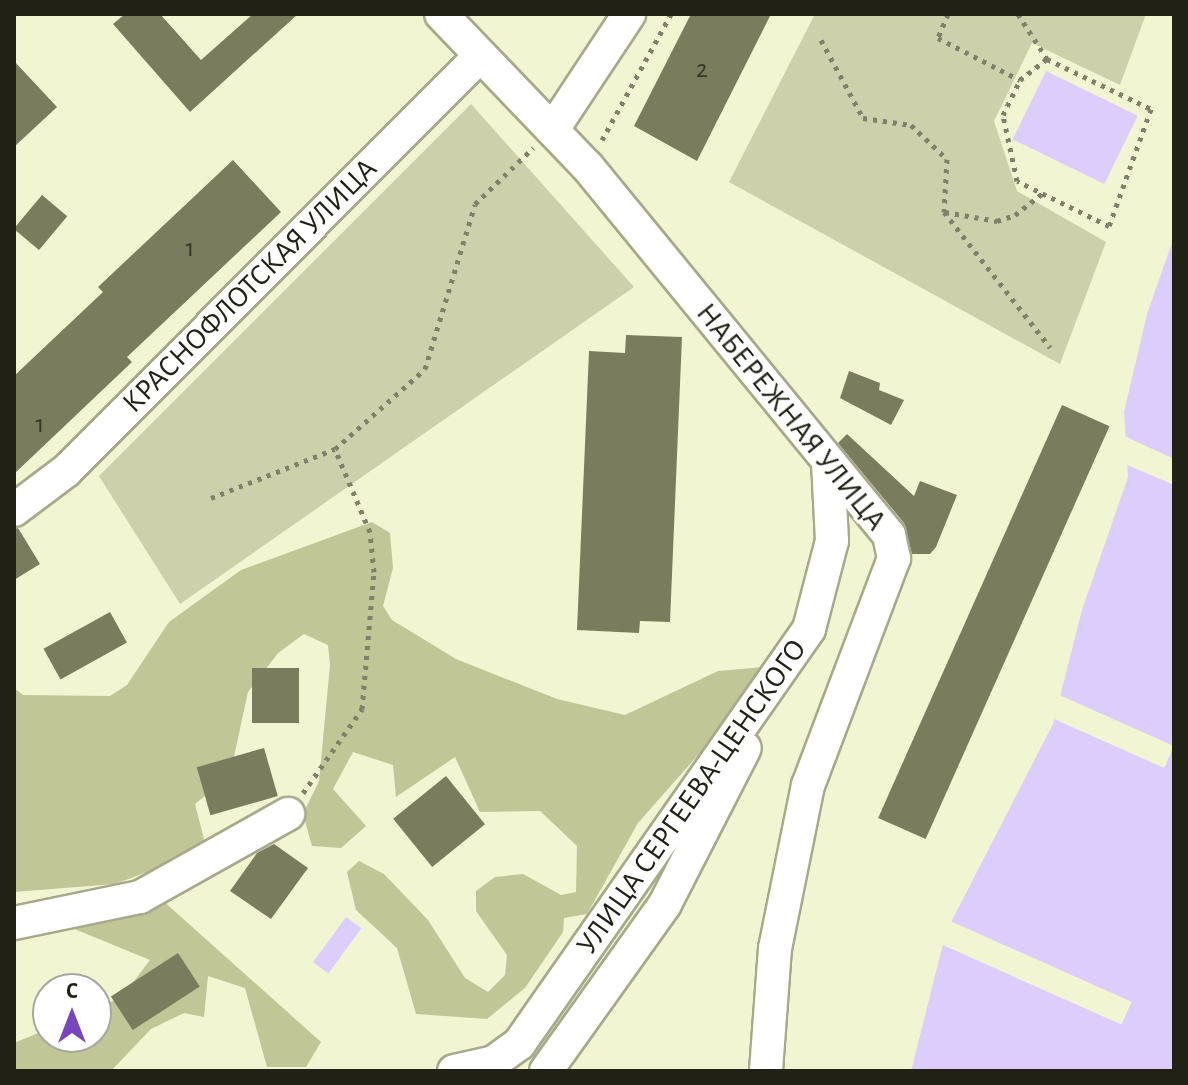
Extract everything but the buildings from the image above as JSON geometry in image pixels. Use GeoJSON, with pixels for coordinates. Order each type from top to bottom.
{"type":"FeatureCollection","features":[{"type":"Feature","properties":{"kind":"street","name":"НАБЕРЕЖНАЯ УЛИЦА"},"geometry":{"type":"LineString","coordinates":[[441,14],[553,129],[889,535],[894,558],[808,785],[775,948],[766,1071]]}},
{"type":"Feature","properties":{"kind":"street"},"geometry":{"type":"LineString","coordinates":[[553,129],[629,14]]}},
{"type":"Feature","properties":{"kind":"street","name":"КРАСНОФЛОТСКАЯ УЛИЦА"},"geometry":{"type":"LineString","coordinates":[[14,510],[66,471],[480,56]]}},
{"type":"Feature","properties":{"kind":"street","name":"УЛИЦА СЕРГЕЕВА-ЦЕНСКОГО"},"geometry":{"type":"LineString","coordinates":[[454,1071],[494,1062],[519,1044],[809,629],[832,541],[828,463]]}},
{"type":"Feature","properties":{"kind":"street"},"geometry":{"type":"LineString","coordinates":[[546,1071],[665,904],[776,688],[785,662]]}},
{"type":"Feature","properties":{"kind":"street"},"geometry":{"type":"LineString","coordinates":[[14,923],[140,897],[288,814]]}},
{"type":"Feature","properties":{"kind":"path"},"geometry":{"type":"LineString","coordinates":[[615,116],[671,14]]}},
{"type":"Feature","properties":{"kind":"path"},"geometry":{"type":"LineString","coordinates":[[948,14],[938,38],[1020,80]]}},
{"type":"Feature","properties":{"kind":"path"},"geometry":{"type":"LineString","coordinates":[[1018,14],[1047,59],[1151,109],[1109,226],[1017,181],[1003,115],[1020,80],[1047,59]]}},
{"type":"Feature","properties":{"kind":"path"},"geometry":{"type":"LineString","coordinates":[[821,40],[863,118],[911,125],[947,159],[944,212],[1050,347]]}},
{"type":"Feature","properties":{"kind":"path"},"geometry":{"type":"LineString","coordinates":[[211,498],[335,449],[425,369],[475,204],[553,129]]}},
{"type":"Feature","properties":{"kind":"path"},"geometry":{"type":"LineString","coordinates":[[944,212],[997,221],[1015,215],[1043,193]]}},
{"type":"Feature","properties":{"kind":"path"},"geometry":{"type":"LineString","coordinates":[[288,814],[362,709],[374,572],[370,532],[335,449]]}},
{"type":"Feature","properties":{"kind":"green space"},"geometry":{"type":"Polygon","coordinates":[[[815,14],[1146,14],[1120,85],[1032,43],[994,121],[1017,191],[1106,242],[1060,364],[729,182],[815,14]]]}},
{"type":"Feature","properties":{"kind":"green space"},"geometry":{"type":"Polygon","coordinates":[[[471,104],[634,287],[180,604],[99,476],[471,104]]]}},
{"type":"Feature","properties":{"kind":"green space"},"geometry":{"type":"Polygon","coordinates":[[[372,522],[390,533],[393,568],[383,606],[392,620],[456,659],[557,699],[625,715],[718,671],[765,667],[758,687],[638,823],[587,914],[564,918],[563,932],[525,988],[487,1019],[416,1014],[397,948],[356,910],[347,872],[359,861],[384,874],[428,920],[465,978],[488,992],[505,975],[507,955],[476,911],[476,891],[495,877],[523,874],[561,895],[576,892],[577,846],[540,811],[480,812],[455,757],[396,797],[393,765],[353,752],[333,789],[366,826],[341,848],[312,846],[303,814],[319,781],[330,665],[328,645],[304,634],[278,653],[248,692],[230,775],[195,804],[204,839],[198,853],[115,884],[14,892],[14,688],[23,695],[110,696],[127,685],[169,622],[241,570],[372,522]]]}},
{"type":"Feature","properties":{"kind":"green space"},"geometry":{"type":"Polygon","coordinates":[[[140,897],[161,899],[321,1042],[306,1067],[267,1067],[245,988],[208,976],[204,1017],[184,1013],[151,1029],[111,1071],[14,1071],[14,1043],[32,1036],[32,1053],[112,1053],[112,1001],[122,997],[150,960],[72,928],[140,897]]]}},
{"type":"Feature","properties":{"kind":"shaded area"},"geometry":{"type":"Polygon","coordinates":[[[1046,71],[1138,116],[1104,184],[1013,139],[1046,71]]]}},
{"type":"Feature","properties":{"kind":"shaded area"},"geometry":{"type":"Polygon","coordinates":[[[1174,237],[1174,1071],[911,1071],[946,932],[1053,724],[1082,610],[1128,477],[1124,412],[1147,314],[1174,237]]]}},
{"type":"Feature","properties":{"kind":"shaded area"},"geometry":{"type":"Polygon","coordinates":[[[346,917],[361,928],[328,973],[313,962],[346,917]]]}},
{"type":"Feature","properties":{"kind":"pier"},"geometry":{"type":"Polygon","coordinates":[[[1122,435],[1174,459],[1174,485],[1123,463],[1122,435]]]}},
{"type":"Feature","properties":{"kind":"pier"},"geometry":{"type":"Polygon","coordinates":[[[1057,694],[1174,746],[1164,768],[1047,716],[1057,694]]]}},
{"type":"Feature","properties":{"kind":"pier"},"geometry":{"type":"Polygon","coordinates":[[[948,920],[1132,1002],[1121,1025],[938,943],[948,920]]]}}]}
